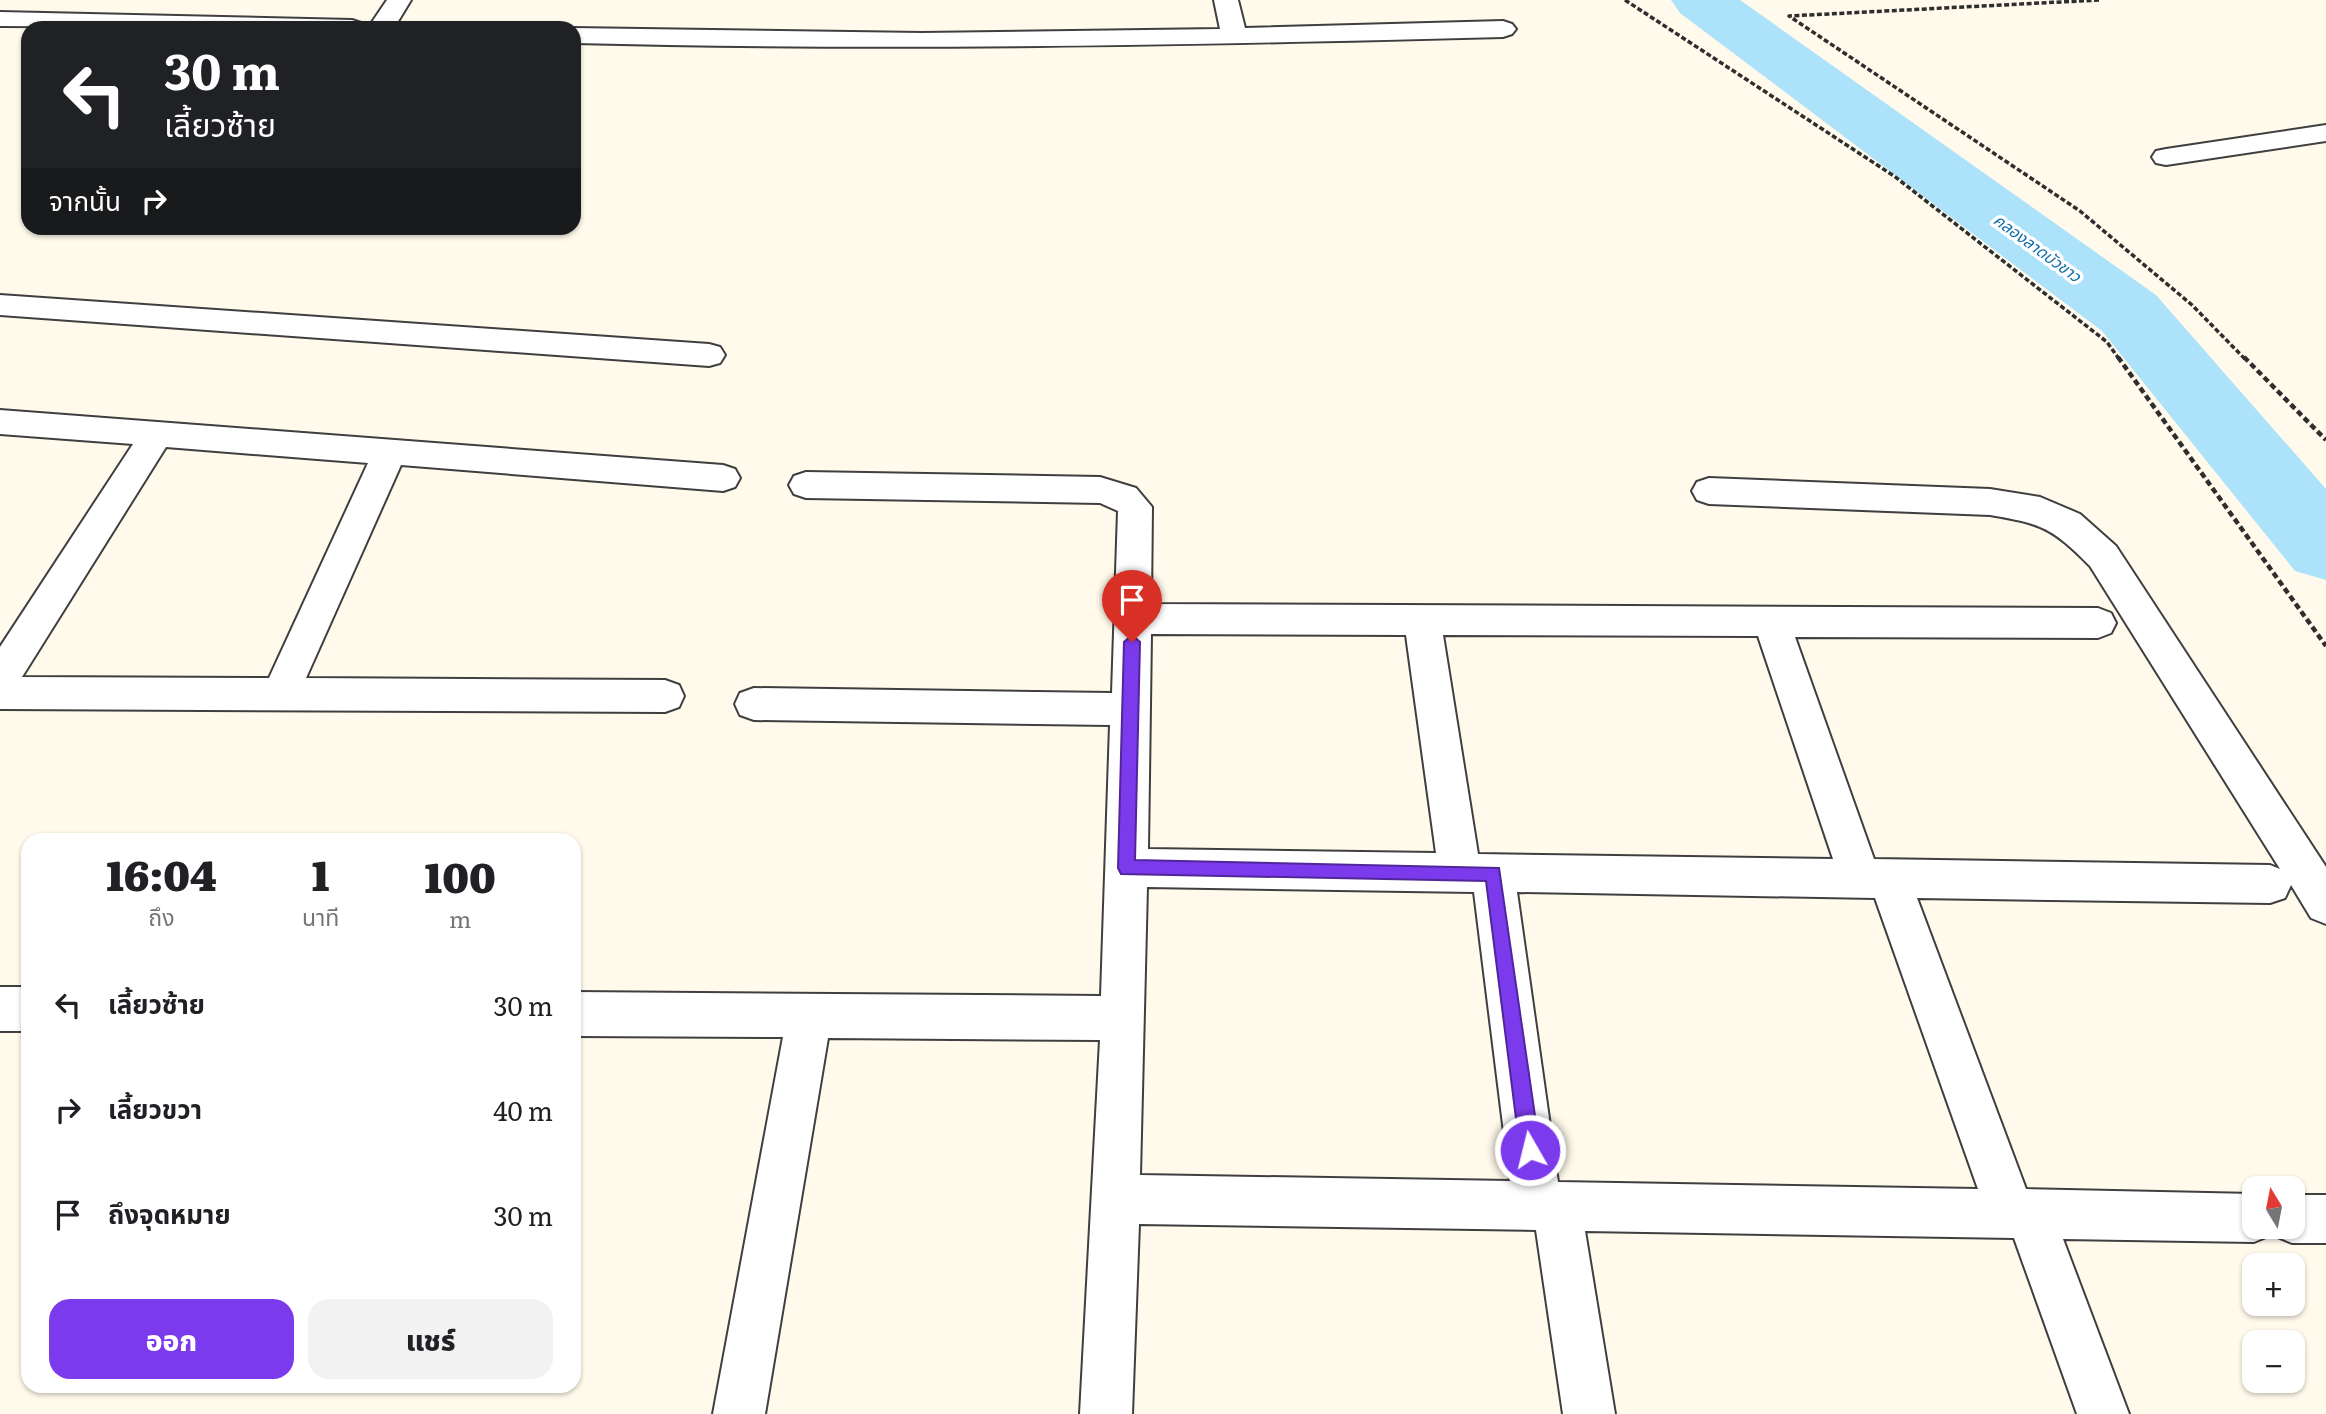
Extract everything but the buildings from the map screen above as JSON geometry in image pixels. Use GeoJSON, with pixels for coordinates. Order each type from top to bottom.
{"type":"FeatureCollection","features":[{"type":"Feature","properties":{"kind":"street"},"geometry":{"type":"LineString","coordinates":[[386,21],[399,0]]}},
{"type":"Feature","properties":{"kind":"street"},"geometry":{"type":"LineString","coordinates":[[1226,0],[1235,37]]}},
{"type":"Feature","properties":{"kind":"street"},"geometry":{"type":"LineString","coordinates":[[0,19],[78,21]]}},
{"type":"Feature","properties":{"kind":"street"},"geometry":{"type":"LineString","coordinates":[[581,36],[759,42],[1235,37],[1503,29]]}},
{"type":"Feature","properties":{"kind":"street"},"geometry":{"type":"LineString","coordinates":[[2166,158],[2326,133]]}},
{"type":"Feature","properties":{"kind":"street"},"geometry":{"type":"LineString","coordinates":[[0,305],[709,355]]}},
{"type":"Feature","properties":{"kind":"street"},"geometry":{"type":"LineString","coordinates":[[0,422],[723,478]]}},
{"type":"Feature","properties":{"kind":"street"},"geometry":{"type":"LineString","coordinates":[[0,679],[157,434]]}},
{"type":"Feature","properties":{"kind":"street"},"geometry":{"type":"LineString","coordinates":[[280,695],[390,452]]}},
{"type":"Feature","properties":{"kind":"street"},"geometry":{"type":"LineString","coordinates":[[806,485],[1100,490],[1124,497],[1135,507],[1123,1018],[1106,1414]]}},
{"type":"Feature","properties":{"kind":"street"},"geometry":{"type":"LineString","coordinates":[[1709,491],[1990,502],[2040,510],[2068,523],[2103,556],[2326,904]]}},
{"type":"Feature","properties":{"kind":"street"},"geometry":{"type":"LineString","coordinates":[[1132,619],[2098,623]]}},
{"type":"Feature","properties":{"kind":"street"},"geometry":{"type":"LineString","coordinates":[[1422,620],[1589,1414]]}},
{"type":"Feature","properties":{"kind":"street"},"geometry":{"type":"LineString","coordinates":[[1771,621],[1875,878],[2103,1414]]}},
{"type":"Feature","properties":{"kind":"street"},"geometry":{"type":"LineString","coordinates":[[0,692],[665,696]]}},
{"type":"Feature","properties":{"kind":"street"},"geometry":{"type":"LineString","coordinates":[[754,704],[1130,709]]}},
{"type":"Feature","properties":{"kind":"street"},"geometry":{"type":"LineString","coordinates":[[1127,868],[2270,884]]}},
{"type":"Feature","properties":{"kind":"street"},"geometry":{"type":"LineString","coordinates":[[0,1009],[21,1009]]}},
{"type":"Feature","properties":{"kind":"street"},"geometry":{"type":"LineString","coordinates":[[581,1014],[1123,1018]]}},
{"type":"Feature","properties":{"kind":"street"},"geometry":{"type":"LineString","coordinates":[[739,1414],[809,1016]]}},
{"type":"Feature","properties":{"kind":"street"},"geometry":{"type":"LineString","coordinates":[[1115,1199],[2242,1217]]}},
{"type":"Feature","properties":{"kind":"street"},"geometry":{"type":"LineString","coordinates":[[2305,1219],[2326,1219]]}},
{"type":"Feature","properties":{"kind":"path"},"geometry":{"type":"LineString","coordinates":[[1625,0],[1894,176],[2107,342],[2326,646]]}},
{"type":"Feature","properties":{"kind":"path"},"geometry":{"type":"LineString","coordinates":[[2099,0],[1789,16],[2080,211],[2192,305],[2326,440]]}},
{"type":"Feature","properties":{"kind":"waterway","name":"คลองลาดบัวขาว"},"geometry":{"type":"LineString","coordinates":[[1701,0],[2129,313],[2326,547]]}},
{"type":"Feature","properties":{"kind":"route"},"geometry":{"type":"LineString","coordinates":[[1132,642],[1127,868],[1493,873],[1530,1150]]}}]}
